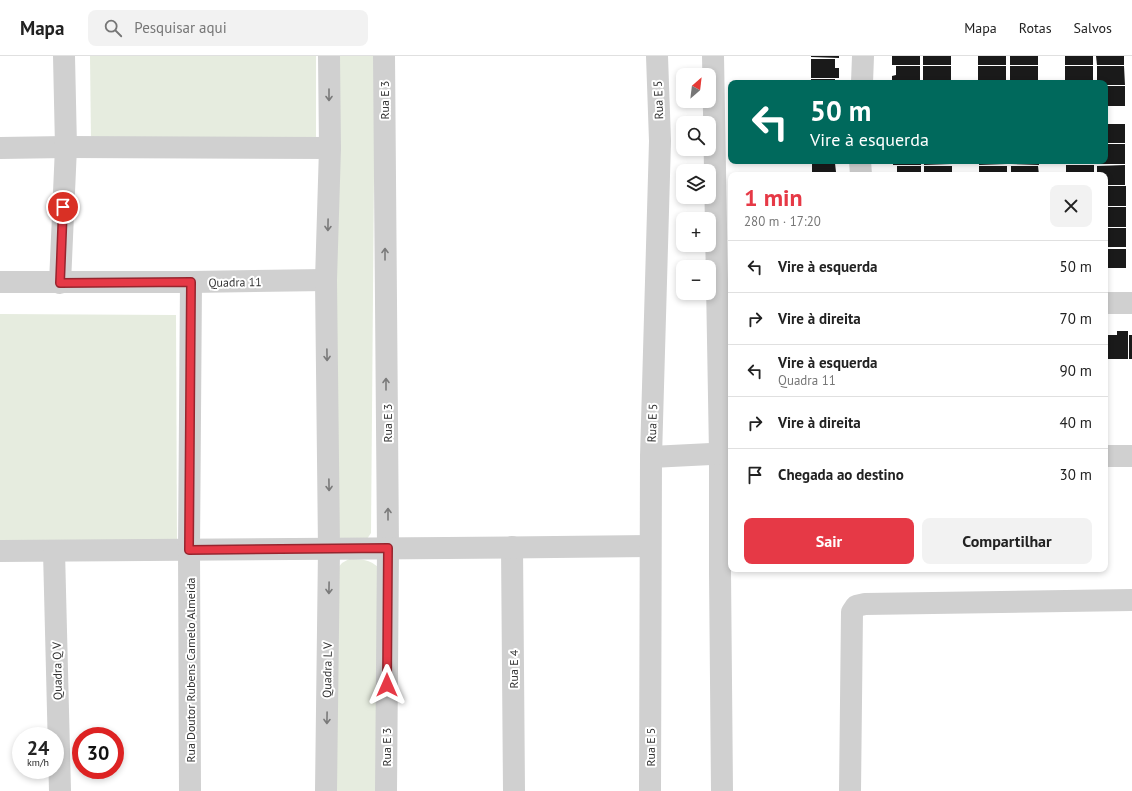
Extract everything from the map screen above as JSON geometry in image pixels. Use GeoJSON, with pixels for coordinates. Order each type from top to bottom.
{"type":"FeatureCollection","features":[{"type":"Feature","properties":{"kind":"street"},"geometry":{"type":"LineString","coordinates":[[60,283],[66,146],[64,56]]}},
{"type":"Feature","properties":{"kind":"street","name":"Quadra L V"},"geometry":{"type":"LineString","coordinates":[[326,791],[329,549],[326,280],[330,148],[329,56]]}},
{"type":"Feature","properties":{"kind":"street","name":"Rua E 3"},"geometry":{"type":"LineString","coordinates":[[384,56],[388,548],[386,791]]}},
{"type":"Feature","properties":{"kind":"street","name":"Rua E 5"},"geometry":{"type":"LineString","coordinates":[[650,791],[651,456],[660,141],[657,56]]}},
{"type":"Feature","properties":{"kind":"street"},"geometry":{"type":"LineString","coordinates":[[713,56],[726,453],[720,572],[722,791]]}},
{"type":"Feature","properties":{"kind":"street"},"geometry":{"type":"LineString","coordinates":[[862,80],[863,56]]}},
{"type":"Feature","properties":{"kind":"street"},"geometry":{"type":"LineString","coordinates":[[0,148],[66,146],[330,148]]}},
{"type":"Feature","properties":{"kind":"street","name":"Quadra 11"},"geometry":{"type":"LineString","coordinates":[[0,282],[60,283],[326,280]]}},
{"type":"Feature","properties":{"kind":"street","name":"Rua Doutor Rubens Camelo Almeida"},"geometry":{"type":"LineString","coordinates":[[190,791],[189,550],[191,282]]}},
{"type":"Feature","properties":{"kind":"street"},"geometry":{"type":"LineString","coordinates":[[1108,303],[1132,304]]}},
{"type":"Feature","properties":{"kind":"street"},"geometry":{"type":"LineString","coordinates":[[651,456],[726,453]]}},
{"type":"Feature","properties":{"kind":"street"},"geometry":{"type":"LineString","coordinates":[[1108,456],[1132,456]]}},
{"type":"Feature","properties":{"kind":"street"},"geometry":{"type":"LineString","coordinates":[[0,551],[650,546]]}},
{"type":"Feature","properties":{"kind":"street","name":"Rua E 4"},"geometry":{"type":"LineString","coordinates":[[512,547],[514,791]]}},
{"type":"Feature","properties":{"kind":"street","name":"Quadra Q V"},"geometry":{"type":"LineString","coordinates":[[54,551],[60,791]]}},
{"type":"Feature","properties":{"kind":"street"},"geometry":{"type":"LineString","coordinates":[[850,791],[852,612],[856,606],[865,604],[1132,600]]}},
{"type":"Feature","properties":{"kind":"shaded area"},"geometry":{"type":"Polygon","coordinates":[[[90,56],[316,56],[316,140],[91,142],[90,56]]]}},
{"type":"Feature","properties":{"kind":"shaded area"},"geometry":{"type":"Polygon","coordinates":[[[333,56],[375,56],[371,533],[367,539],[339,543],[333,56]]]}},
{"type":"Feature","properties":{"kind":"shaded area"},"geometry":{"type":"Polygon","coordinates":[[[0,314],[176,315],[177,549],[0,549],[0,314]]]}},
{"type":"Feature","properties":{"kind":"shaded area"},"geometry":{"type":"Polygon","coordinates":[[[349,559],[365,560],[379,568],[378,791],[335,791],[337,569],[342,563],[349,559]]]}},
{"type":"Feature","properties":{"kind":"building"},"geometry":{"type":"Polygon","coordinates":[[[839,56],[839,58],[811,57],[839,56]]]}},
{"type":"Feature","properties":{"kind":"building"},"geometry":{"type":"Polygon","coordinates":[[[892,56],[920,56],[920,65],[892,65],[892,56]]]}},
{"type":"Feature","properties":{"kind":"building"},"geometry":{"type":"Polygon","coordinates":[[[923,56],[951,56],[951,65],[923,65],[923,56]]]}},
{"type":"Feature","properties":{"kind":"building"},"geometry":{"type":"Polygon","coordinates":[[[978,56],[1006,56],[1006,65],[978,65],[978,56]]]}},
{"type":"Feature","properties":{"kind":"building"},"geometry":{"type":"Polygon","coordinates":[[[1010,56],[1038,56],[1038,65],[1010,65],[1010,56]]]}},
{"type":"Feature","properties":{"kind":"building"},"geometry":{"type":"Polygon","coordinates":[[[1065,56],[1093,56],[1093,65],[1065,65],[1065,56]]]}},
{"type":"Feature","properties":{"kind":"building"},"geometry":{"type":"Polygon","coordinates":[[[1096,56],[1124,56],[1124,65],[1097,65],[1096,56]]]}},
{"type":"Feature","properties":{"kind":"building"},"geometry":{"type":"Polygon","coordinates":[[[811,59],[835,59],[835,68],[839,68],[839,78],[811,78],[811,59]]]}},
{"type":"Feature","properties":{"kind":"building"},"geometry":{"type":"Polygon","coordinates":[[[896,66],[920,66],[920,80],[892,80],[892,76],[896,75],[896,66]]]}},
{"type":"Feature","properties":{"kind":"building"},"geometry":{"type":"Polygon","coordinates":[[[923,66],[951,66],[951,80],[923,80],[923,66]]]}},
{"type":"Feature","properties":{"kind":"building"},"geometry":{"type":"Polygon","coordinates":[[[978,66],[1006,66],[1006,80],[978,80],[978,66]]]}},
{"type":"Feature","properties":{"kind":"building"},"geometry":{"type":"Polygon","coordinates":[[[1010,66],[1038,66],[1038,80],[1010,80],[1010,66]]]}},
{"type":"Feature","properties":{"kind":"building"},"geometry":{"type":"Polygon","coordinates":[[[1065,66],[1093,66],[1093,80],[1065,80],[1065,66]]]}},
{"type":"Feature","properties":{"kind":"building"},"geometry":{"type":"Polygon","coordinates":[[[1097,66],[1124,66],[1125,85],[1108,85],[1108,80],[1097,80],[1097,66]]]}},
{"type":"Feature","properties":{"kind":"building"},"geometry":{"type":"Polygon","coordinates":[[[811,79],[835,79],[835,80],[811,79]]]}},
{"type":"Feature","properties":{"kind":"building"},"geometry":{"type":"Polygon","coordinates":[[[1108,86],[1125,86],[1125,106],[1108,106],[1108,86]]]}},
{"type":"Feature","properties":{"kind":"building"},"geometry":{"type":"Polygon","coordinates":[[[1108,124],[1125,124],[1125,143],[1108,143],[1108,124]]]}},
{"type":"Feature","properties":{"kind":"building"},"geometry":{"type":"Polygon","coordinates":[[[1108,144],[1125,144],[1125,164],[1108,164],[1108,144]]]}},
{"type":"Feature","properties":{"kind":"building"},"geometry":{"type":"Polygon","coordinates":[[[812,164],[835,164],[836,172],[812,172],[812,164]]]}},
{"type":"Feature","properties":{"kind":"building"},"geometry":{"type":"Polygon","coordinates":[[[893,164],[921,164],[921,165],[893,164]]]}},
{"type":"Feature","properties":{"kind":"building"},"geometry":{"type":"Polygon","coordinates":[[[924,164],[952,164],[924,165],[924,164]]]}},
{"type":"Feature","properties":{"kind":"building"},"geometry":{"type":"Polygon","coordinates":[[[979,164],[1007,164],[979,165],[979,164]]]}},
{"type":"Feature","properties":{"kind":"building"},"geometry":{"type":"Polygon","coordinates":[[[1011,164],[1039,164],[1039,165],[1011,164]]]}},
{"type":"Feature","properties":{"kind":"building"},"geometry":{"type":"Polygon","coordinates":[[[1066,165],[1094,165],[1094,172],[1066,172],[1066,165]]]}},
{"type":"Feature","properties":{"kind":"building"},"geometry":{"type":"Polygon","coordinates":[[[1125,165],[1125,185],[1108,185],[1108,172],[1097,172],[1097,166],[1125,165]]]}},
{"type":"Feature","properties":{"kind":"building"},"geometry":{"type":"Polygon","coordinates":[[[897,166],[921,166],[921,172],[897,172],[897,166]]]}},
{"type":"Feature","properties":{"kind":"building"},"geometry":{"type":"Polygon","coordinates":[[[924,166],[952,166],[952,172],[924,172],[924,166]]]}},
{"type":"Feature","properties":{"kind":"building"},"geometry":{"type":"Polygon","coordinates":[[[979,166],[1007,166],[1007,172],[979,172],[979,166]]]}},
{"type":"Feature","properties":{"kind":"building"},"geometry":{"type":"Polygon","coordinates":[[[1011,166],[1038,166],[1039,172],[1011,172],[1011,166]]]}},
{"type":"Feature","properties":{"kind":"building"},"geometry":{"type":"Polygon","coordinates":[[[1108,186],[1126,186],[1126,206],[1108,206],[1108,186]]]}},
{"type":"Feature","properties":{"kind":"building"},"geometry":{"type":"Polygon","coordinates":[[[1108,207],[1126,207],[1126,227],[1108,227],[1108,207]]]}},
{"type":"Feature","properties":{"kind":"building"},"geometry":{"type":"Polygon","coordinates":[[[1108,228],[1126,228],[1126,247],[1108,247],[1108,228]]]}},
{"type":"Feature","properties":{"kind":"building"},"geometry":{"type":"Polygon","coordinates":[[[1108,249],[1126,249],[1126,268],[1108,268],[1108,249]]]}},
{"type":"Feature","properties":{"kind":"building"},"geometry":{"type":"Polygon","coordinates":[[[1117,331],[1128,331],[1128,359],[1108,359],[1108,335],[1117,335],[1117,331]]]}},
{"type":"Feature","properties":{"kind":"building"},"geometry":{"type":"Polygon","coordinates":[[[1129,335],[1132,335],[1132,359],[1129,359],[1129,335]]]}},
{"type":"Feature","properties":{"kind":"route"},"geometry":{"type":"LineString","coordinates":[[63,207],[60,283],[191,282],[189,550],[388,548],[387,685]]}}]}
